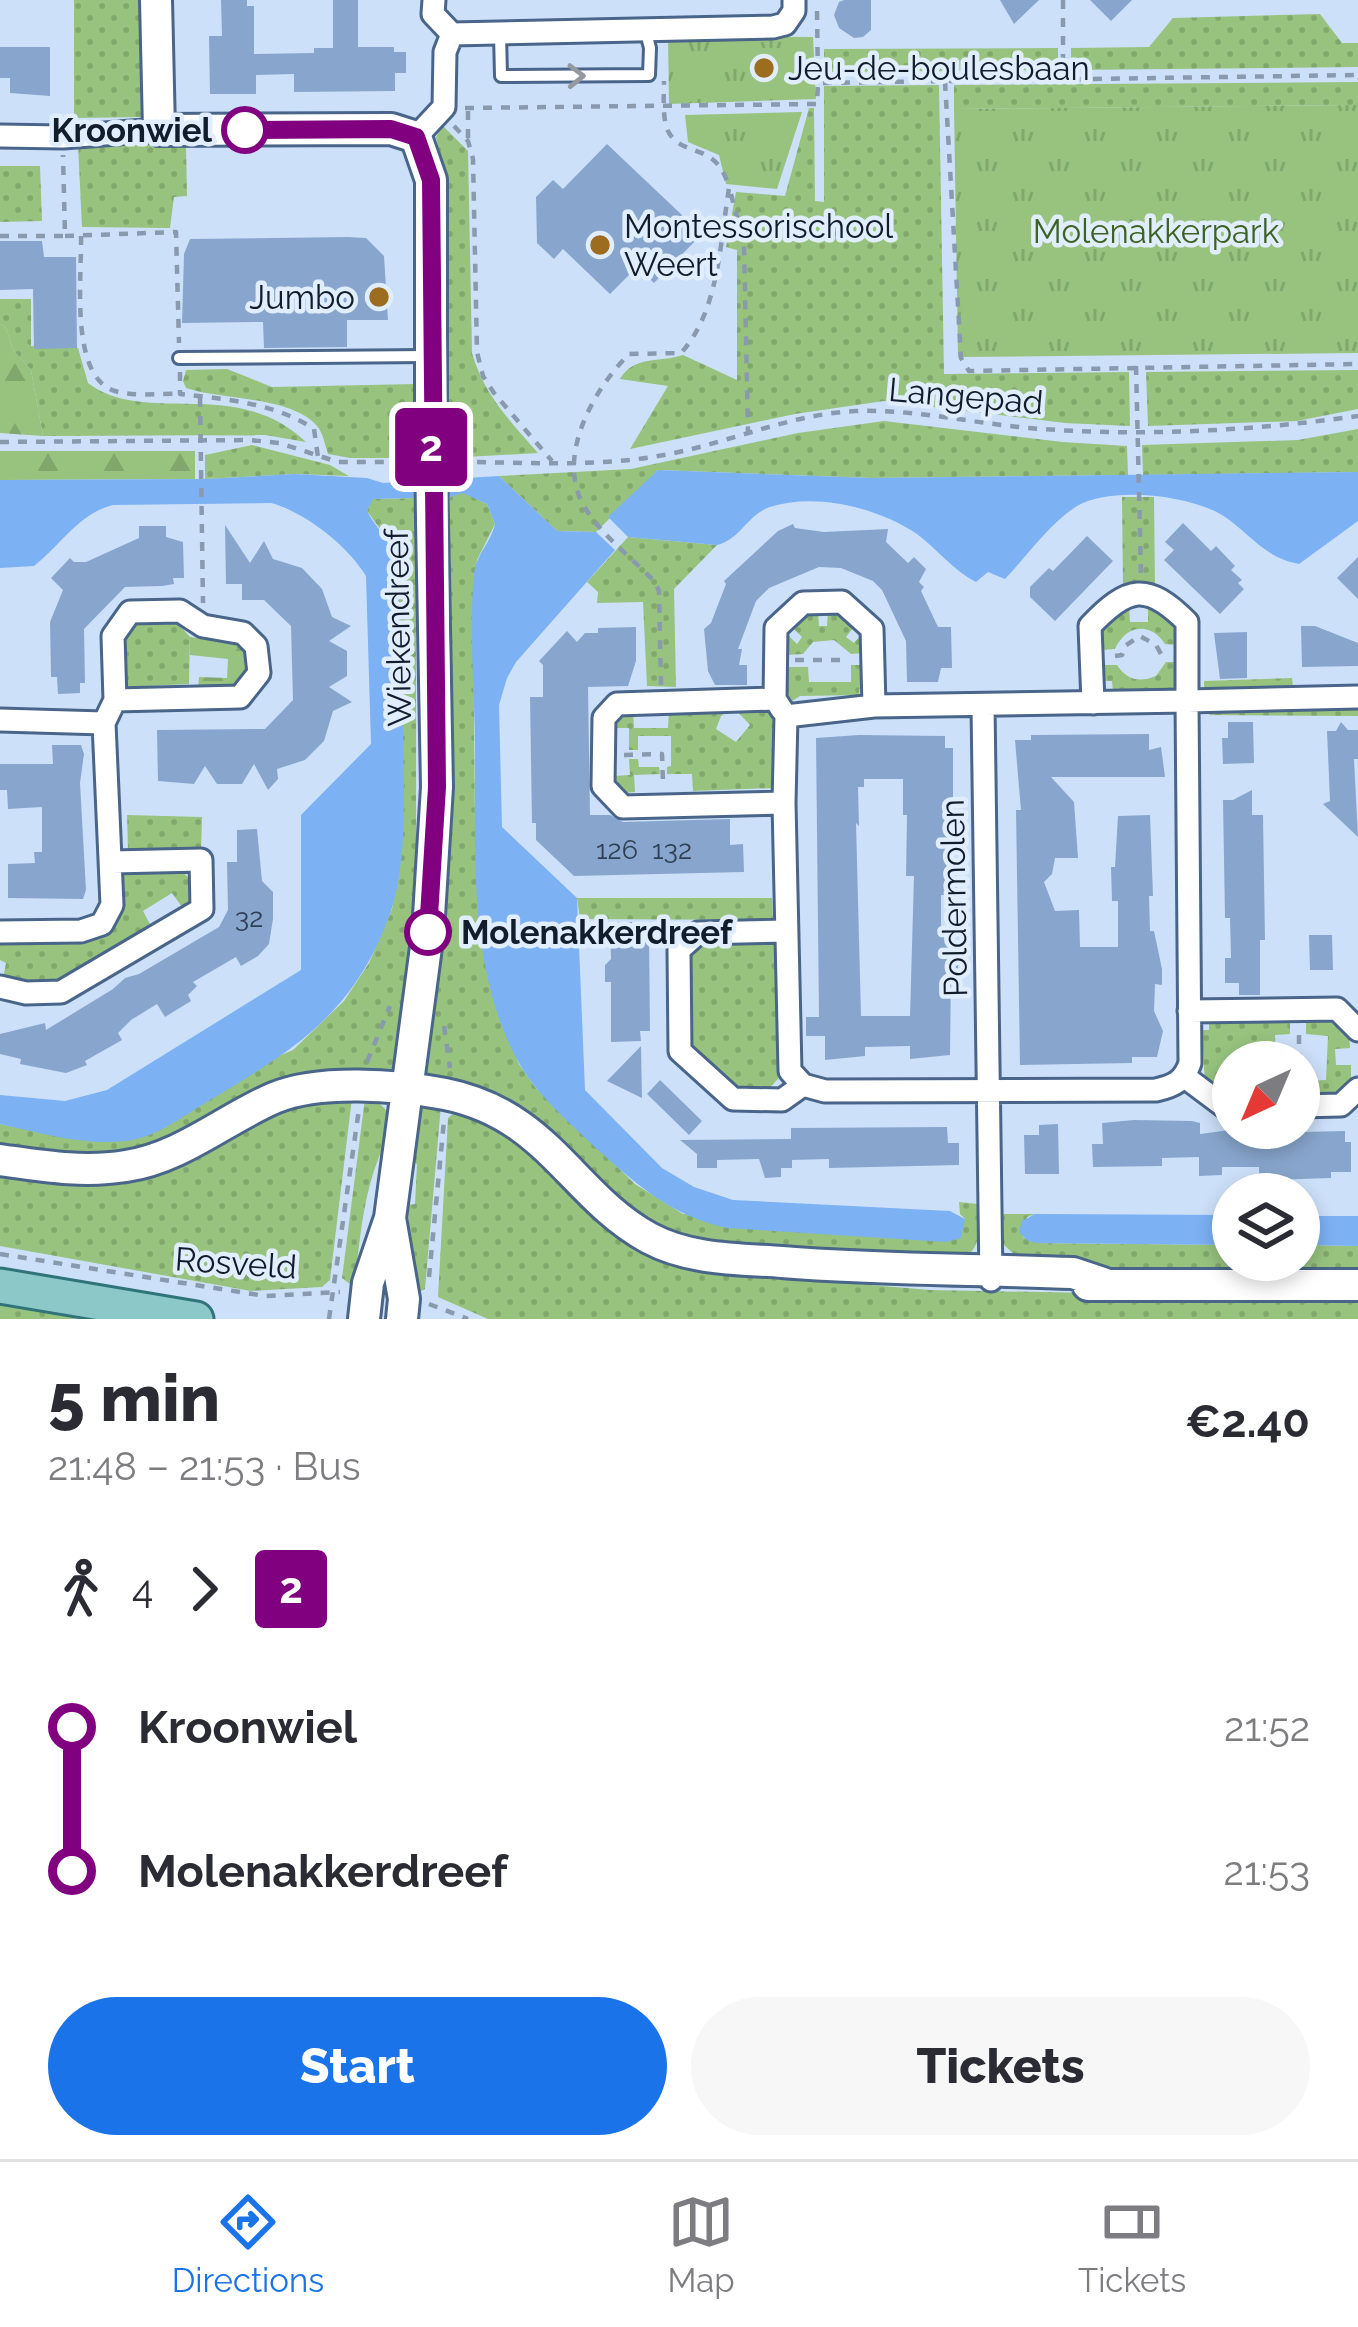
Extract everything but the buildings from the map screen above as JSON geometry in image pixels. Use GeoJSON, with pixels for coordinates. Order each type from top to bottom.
{"type":"FeatureCollection","features":[{"type":"Feature","properties":{"kind":"main road"},"geometry":{"type":"LineString","coordinates":[[0,1286],[196,1319]]}},
{"type":"Feature","properties":{"kind":"street"},"geometry":{"type":"LineString","coordinates":[[156,0],[159,130]]}},
{"type":"Feature","properties":{"kind":"street"},"geometry":{"type":"LineString","coordinates":[[434,0],[434,14],[452,34],[773,27],[785,24],[794,11],[794,0]]}},
{"type":"Feature","properties":{"kind":"street"},"geometry":{"type":"LineString","coordinates":[[0,136],[391,129],[416,137],[443,111],[445,52],[452,34]]}},
{"type":"Feature","properties":{"kind":"street","name":"Wiekendreef"},"geometry":{"type":"LineString","coordinates":[[356,1302],[390,1217],[428,932],[437,787],[432,521],[421,451],[431,356],[431,180],[416,137]]}},
{"type":"Feature","properties":{"kind":"street"},"geometry":{"type":"LineString","coordinates":[[874,706],[872,629],[842,602],[802,603],[776,628],[790,1071],[803,1085],[825,1091],[1156,1090],[1185,1077],[1190,1063],[1187,622],[1162,597],[1116,598],[1090,626],[1093,703]]}},
{"type":"Feature","properties":{"kind":"street"},"geometry":{"type":"LineString","coordinates":[[0,932],[81,931],[102,924],[112,905],[104,723],[115,700],[113,636],[130,612],[180,611],[202,626],[242,633],[256,646],[259,673],[240,697],[115,700]]}},
{"type":"Feature","properties":{"kind":"street"},"geometry":{"type":"LineString","coordinates":[[784,803],[623,807],[604,786],[604,718],[617,704],[661,702],[780,707],[1358,697]]}},
{"type":"Feature","properties":{"kind":"street","name":"Poldermolen"},"geometry":{"type":"LineString","coordinates":[[983,705],[992,1277]]}},
{"type":"Feature","properties":{"kind":"street"},"geometry":{"type":"LineString","coordinates":[[0,720],[104,723]]}},
{"type":"Feature","properties":{"kind":"street"},"geometry":{"type":"LineString","coordinates":[[0,987],[26,993],[61,992],[202,910],[201,860],[112,862]]}},
{"type":"Feature","properties":{"kind":"street"},"geometry":{"type":"LineString","coordinates":[[786,931],[698,933],[679,950],[680,1051],[733,1099],[782,1100],[803,1085]]}},
{"type":"Feature","properties":{"kind":"street"},"geometry":{"type":"LineString","coordinates":[[1189,1011],[1337,1009],[1358,1030]]}},
{"type":"Feature","properties":{"kind":"street"},"geometry":{"type":"LineString","coordinates":[[1185,1077],[1212,1097]]}},
{"type":"Feature","properties":{"kind":"street"},"geometry":{"type":"LineString","coordinates":[[0,1160],[73,1170],[130,1166],[171,1153],[276,1097],[302,1089],[405,1090],[447,1094],[508,1117],[536,1135],[627,1225],[670,1248],[702,1256],[867,1269],[910,1281],[992,1277],[1070,1287],[1103,1283],[1358,1285]]}},
{"type":"Feature","properties":{"kind":"street"},"geometry":{"type":"LineString","coordinates":[[1320,1106],[1341,1106],[1358,1089]]}},
{"type":"Feature","properties":{"kind":"street","name":"Wiekendreef"},"geometry":{"type":"LineString","coordinates":[[390,1217],[412,1299]]}},
{"type":"Feature","properties":{"kind":"lane"},"geometry":{"type":"LineString","coordinates":[[500,34],[501,76],[649,75],[654,28]]}},
{"type":"Feature","properties":{"kind":"lane"},"geometry":{"type":"LineString","coordinates":[[179,358],[431,356]]}},
{"type":"Feature","properties":{"kind":"path"},"geometry":{"type":"LineString","coordinates":[[443,111],[817,104],[817,0]]}},
{"type":"Feature","properties":{"kind":"path"},"geometry":{"type":"LineString","coordinates":[[1063,0],[1064,81]]}},
{"type":"Feature","properties":{"kind":"path"},"geometry":{"type":"LineString","coordinates":[[654,28],[667,130],[678,142],[713,157],[725,171],[744,245],[748,432]]}},
{"type":"Feature","properties":{"kind":"path"},"geometry":{"type":"LineString","coordinates":[[818,83],[1358,76]]}},
{"type":"Feature","properties":{"kind":"path"},"geometry":{"type":"LineString","coordinates":[[945,82],[961,358],[969,371],[1358,364]]}},
{"type":"Feature","properties":{"kind":"path"},"geometry":{"type":"LineString","coordinates":[[468,108],[477,352],[483,376],[553,463]]}},
{"type":"Feature","properties":{"kind":"path"},"geometry":{"type":"LineString","coordinates":[[443,111],[468,141]]}},
{"type":"Feature","properties":{"kind":"path"},"geometry":{"type":"LineString","coordinates":[[63,137],[65,236]]}},
{"type":"Feature","properties":{"kind":"path"},"geometry":{"type":"LineString","coordinates":[[661,702],[659,591],[594,518],[577,491],[577,436],[614,368],[628,353],[681,353],[697,336],[709,303],[729,188]]}},
{"type":"Feature","properties":{"kind":"path"},"geometry":{"type":"LineString","coordinates":[[0,236],[176,232],[180,394]]}},
{"type":"Feature","properties":{"kind":"path"},"geometry":{"type":"LineString","coordinates":[[81,235],[83,348],[94,379],[116,392],[200,396],[298,418],[314,429],[318,457]]}},
{"type":"Feature","properties":{"kind":"path"},"geometry":{"type":"LineString","coordinates":[[1136,365],[1141,595]]}},
{"type":"Feature","properties":{"kind":"path"},"geometry":{"type":"LineString","coordinates":[[200,396],[202,626]]}},
{"type":"Feature","properties":{"kind":"path","name":"Langepad"},"geometry":{"type":"LineString","coordinates":[[458,462],[616,464],[674,453],[794,418],[856,411],[944,415],[1027,428],[1136,431],[1280,427],[1358,416]]}},
{"type":"Feature","properties":{"kind":"path"},"geometry":{"type":"LineString","coordinates":[[0,442],[279,443],[338,462],[421,451]]}},
{"type":"Feature","properties":{"kind":"path"},"geometry":{"type":"LineString","coordinates":[[1092,658],[1122,655],[1125,646],[1140,637],[1156,644],[1161,654],[1187,653]]}},
{"type":"Feature","properties":{"kind":"path"},"geometry":{"type":"LineString","coordinates":[[776,661],[873,660]]}},
{"type":"Feature","properties":{"kind":"path"},"geometry":{"type":"LineString","coordinates":[[604,756],[662,754],[664,806]]}},
{"type":"Feature","properties":{"kind":"path"},"geometry":{"type":"LineString","coordinates":[[1299,1009],[1299,1041]]}},
{"type":"Feature","properties":{"kind":"path"},"geometry":{"type":"LineString","coordinates":[[329,1319],[356,1302],[362,1087]]}},
{"type":"Feature","properties":{"kind":"path"},"geometry":{"type":"LineString","coordinates":[[447,1094],[412,1299],[468,1319]]}},
{"type":"Feature","properties":{"kind":"path","name":"Rosveld"},"geometry":{"type":"LineString","coordinates":[[0,1253],[265,1297],[356,1302]]}},
{"type":"Feature","properties":{"kind":"path"},"geometry":{"type":"LineString","coordinates":[[439,1319],[440,1309]]}},
{"type":"Feature","properties":{"kind":"green space"},"geometry":{"type":"Polygon","coordinates":[[[74,0],[143,0],[144,117],[74,118],[74,0]]]}},
{"type":"Feature","properties":{"kind":"green space"},"geometry":{"type":"Polygon","coordinates":[[[1320,14],[1342,43],[1358,43],[1358,67],[1071,70],[1071,48],[1149,47],[1173,18],[1320,14]]]}},
{"type":"Feature","properties":{"kind":"green space"},"geometry":{"type":"Polygon","coordinates":[[[668,36],[813,37],[816,99],[669,104],[668,36]]]}},
{"type":"Feature","properties":{"kind":"green space","name":"Jeu-de-boulesbaan"},"geometry":{"type":"Polygon","coordinates":[[[746,48],[782,48],[783,88],[747,90],[746,48]]]}},
{"type":"Feature","properties":{"kind":"green space"},"geometry":{"type":"Polygon","coordinates":[[[1058,48],[1058,70],[824,72],[824,49],[1058,48]]]}},
{"type":"Feature","properties":{"kind":"green space"},"geometry":{"type":"Polygon","coordinates":[[[1358,82],[1358,105],[954,109],[954,85],[1358,82]]]}},
{"type":"Feature","properties":{"kind":"green space"},"geometry":{"type":"Polygon","coordinates":[[[939,85],[944,374],[1129,372],[1130,426],[884,401],[795,414],[630,449],[668,386],[620,379],[632,366],[683,355],[737,380],[737,250],[726,247],[736,192],[785,196],[809,108],[814,108],[815,201],[824,202],[824,86],[939,85]]]}},
{"type":"Feature","properties":{"kind":"green space","name":"Molenakkerpark"},"geometry":{"type":"Polygon","coordinates":[[[1358,105],[1358,353],[958,357],[954,109],[1358,105]]]}},
{"type":"Feature","properties":{"kind":"green space"},"geometry":{"type":"Polygon","coordinates":[[[802,112],[777,189],[726,184],[719,155],[688,142],[685,115],[802,112]]]}},
{"type":"Feature","properties":{"kind":"green space"},"geometry":{"type":"Polygon","coordinates":[[[443,126],[468,151],[472,353],[491,395],[538,453],[449,458],[448,186],[436,137],[443,126]]]}},
{"type":"Feature","properties":{"kind":"green space"},"geometry":{"type":"Polygon","coordinates":[[[78,145],[186,146],[187,196],[174,197],[170,228],[82,227],[78,145]]]}},
{"type":"Feature","properties":{"kind":"green space"},"geometry":{"type":"Polygon","coordinates":[[[0,166],[40,166],[42,221],[0,222],[0,166]]]}},
{"type":"Feature","properties":{"kind":"green space"},"geometry":{"type":"Polygon","coordinates":[[[0,299],[31,299],[31,346],[78,348],[88,383],[111,395],[251,411],[279,422],[306,442],[265,435],[43,436],[31,370],[13,350],[0,324],[0,299]]]}},
{"type":"Feature","properties":{"kind":"green space"},"geometry":{"type":"Polygon","coordinates":[[[0,324],[13,350],[31,370],[43,436],[0,433],[0,324]]]}},
{"type":"Feature","properties":{"kind":"green space"},"geometry":{"type":"Polygon","coordinates":[[[227,369],[272,387],[416,384],[415,458],[328,454],[319,429],[305,416],[273,404],[186,388],[183,381],[186,370],[227,369]]]}},
{"type":"Feature","properties":{"kind":"green space"},"geometry":{"type":"Polygon","coordinates":[[[1358,370],[1358,409],[1297,421],[1148,426],[1146,372],[1358,370]]]}},
{"type":"Feature","properties":{"kind":"green space"},"geometry":{"type":"Polygon","coordinates":[[[884,421],[1127,446],[1128,475],[872,478],[658,470],[596,532],[557,531],[499,476],[631,469],[798,433],[884,421]]]}},
{"type":"Feature","properties":{"kind":"green space"},"geometry":{"type":"Polygon","coordinates":[[[1358,429],[1358,472],[1143,475],[1142,445],[1298,440],[1358,429]]]}},
{"type":"Feature","properties":{"kind":"green space"},"geometry":{"type":"Polygon","coordinates":[[[252,445],[330,465],[349,476],[205,479],[205,455],[252,445]]]}},
{"type":"Feature","properties":{"kind":"green space"},"geometry":{"type":"Polygon","coordinates":[[[0,451],[195,451],[195,479],[0,480],[0,451]]]}},
{"type":"Feature","properties":{"kind":"green space"},"geometry":{"type":"Polygon","coordinates":[[[463,492],[487,504],[495,524],[477,560],[473,594],[475,826],[484,946],[495,1004],[519,1064],[535,1087],[635,1184],[683,1214],[965,1219],[959,1202],[978,1204],[978,1236],[973,1249],[961,1259],[681,1240],[633,1217],[430,1077],[423,1067],[440,940],[450,497],[463,492]]]}},
{"type":"Feature","properties":{"kind":"green space"},"geometry":{"type":"Polygon","coordinates":[[[1122,497],[1154,497],[1155,589],[1123,588],[1122,497]]]}},
{"type":"Feature","properties":{"kind":"green space"},"geometry":{"type":"Polygon","coordinates":[[[416,498],[416,927],[397,1068],[110,1160],[0,1150],[0,1124],[79,1140],[293,1050],[344,1001],[369,963],[392,909],[399,874],[403,770],[395,566],[383,533],[367,511],[372,499],[416,498]]]}},
{"type":"Feature","properties":{"kind":"green space"},"geometry":{"type":"Polygon","coordinates":[[[628,537],[717,545],[674,589],[676,687],[647,686],[643,602],[597,603],[598,592],[587,582],[628,537]]]}},
{"type":"Feature","properties":{"kind":"green space"},"geometry":{"type":"Polygon","coordinates":[[[1129,606],[1130,622],[1148,622],[1148,606],[1155,606],[1178,627],[1178,645],[1165,644],[1153,632],[1139,629],[1125,635],[1115,649],[1102,650],[1102,630],[1129,606]]]}},
{"type":"Feature","properties":{"kind":"green space"},"geometry":{"type":"Polygon","coordinates":[[[840,609],[856,624],[846,637],[854,643],[864,631],[864,653],[851,654],[834,640],[813,642],[803,654],[787,655],[786,633],[797,644],[802,637],[792,627],[807,611],[818,612],[819,626],[827,626],[828,611],[840,609]]]}},
{"type":"Feature","properties":{"kind":"green space"},"geometry":{"type":"Polygon","coordinates":[[[173,618],[190,637],[189,684],[129,687],[121,679],[121,635],[135,620],[173,618]]]}},
{"type":"Feature","properties":{"kind":"green space"},"geometry":{"type":"Polygon","coordinates":[[[190,637],[237,643],[247,655],[247,677],[235,690],[198,689],[199,677],[227,678],[228,659],[190,655],[190,637]]]}},
{"type":"Feature","properties":{"kind":"green space"},"geometry":{"type":"Polygon","coordinates":[[[1166,662],[1179,662],[1178,686],[1165,693],[1113,692],[1112,681],[1102,681],[1101,665],[1117,665],[1129,677],[1144,679],[1156,676],[1166,662]]]}},
{"type":"Feature","properties":{"kind":"green space"},"geometry":{"type":"Polygon","coordinates":[[[851,665],[865,665],[865,685],[860,685],[859,695],[800,696],[792,701],[787,693],[787,667],[808,667],[809,682],[851,682],[851,665]]]}},
{"type":"Feature","properties":{"kind":"green space"},"geometry":{"type":"Polygon","coordinates":[[[1292,678],[1293,687],[1204,688],[1204,681],[1292,678]]]}},
{"type":"Feature","properties":{"kind":"green space"},"geometry":{"type":"Polygon","coordinates":[[[1358,705],[1358,716],[1209,715],[1209,707],[1358,705]]]}},
{"type":"Feature","properties":{"kind":"green space"},"geometry":{"type":"Polygon","coordinates":[[[764,708],[775,716],[773,788],[693,791],[692,774],[667,774],[671,736],[638,736],[638,750],[629,750],[629,728],[612,728],[621,712],[633,712],[634,728],[668,728],[669,712],[728,711],[716,729],[736,742],[750,725],[736,710],[764,708]]]}},
{"type":"Feature","properties":{"kind":"green space"},"geometry":{"type":"Polygon","coordinates":[[[629,759],[638,759],[639,767],[659,767],[660,774],[634,775],[635,792],[622,793],[613,776],[630,775],[629,759]]]}},
{"type":"Feature","properties":{"kind":"green space"},"geometry":{"type":"Polygon","coordinates":[[[127,815],[202,817],[201,852],[128,850],[127,815]]]}},
{"type":"Feature","properties":{"kind":"green space"},"geometry":{"type":"Polygon","coordinates":[[[180,869],[192,882],[193,901],[182,907],[172,893],[143,911],[151,926],[58,982],[3,979],[6,963],[0,960],[0,940],[107,932],[123,909],[121,872],[180,869]]]}},
{"type":"Feature","properties":{"kind":"green space"},"geometry":{"type":"Polygon","coordinates":[[[577,898],[772,898],[773,920],[580,919],[577,898]]]}},
{"type":"Feature","properties":{"kind":"green space"},"geometry":{"type":"Polygon","coordinates":[[[775,940],[778,1079],[764,1093],[738,1091],[688,1042],[685,953],[695,941],[775,940]]]}},
{"type":"Feature","properties":{"kind":"green space"},"geometry":{"type":"Polygon","coordinates":[[[1209,1018],[1290,1020],[1290,1034],[1275,1035],[1275,1041],[1212,1041],[1212,1086],[1205,1083],[1202,1030],[1209,1030],[1209,1018]]]}},
{"type":"Feature","properties":{"kind":"green space"},"geometry":{"type":"Polygon","coordinates":[[[1306,1018],[1337,1018],[1349,1030],[1350,1048],[1335,1049],[1336,1065],[1351,1065],[1351,1083],[1339,1097],[1320,1098],[1320,1080],[1326,1080],[1328,1036],[1306,1034],[1306,1018]]]}},
{"type":"Feature","properties":{"kind":"green space"},"geometry":{"type":"Polygon","coordinates":[[[352,1098],[330,1280],[322,1287],[251,1291],[0,1246],[0,1173],[60,1184],[134,1181],[286,1107],[352,1098]]]}},
{"type":"Feature","properties":{"kind":"green space"},"geometry":{"type":"Polygon","coordinates":[[[365,1098],[385,1109],[390,1127],[369,1189],[354,1287],[342,1278],[365,1098]]]}},
{"type":"Feature","properties":{"kind":"green space"},"geometry":{"type":"Polygon","coordinates":[[[441,1105],[425,1289],[411,1296],[408,1205],[415,1204],[417,1164],[410,1161],[413,1120],[422,1108],[441,1105]]]}},
{"type":"Feature","properties":{"kind":"green space"},"geometry":{"type":"Polygon","coordinates":[[[456,1111],[503,1125],[717,1272],[930,1290],[1358,1298],[1358,1319],[488,1319],[438,1297],[448,1118],[456,1111]]]}},
{"type":"Feature","properties":{"kind":"green space"},"geometry":{"type":"Polygon","coordinates":[[[1002,1214],[1035,1214],[1027,1217],[1023,1237],[1038,1243],[1212,1245],[1212,1271],[1126,1273],[1020,1260],[1002,1243],[1002,1214]]]}},
{"type":"Feature","properties":{"kind":"green space"},"geometry":{"type":"Polygon","coordinates":[[[1320,1245],[1358,1246],[1358,1268],[1320,1269],[1320,1245]]]}},
{"type":"Feature","properties":{"kind":"green space"},"geometry":{"type":"Polygon","coordinates":[[[0,1302],[78,1319],[0,1319],[0,1302]]]}},
{"type":"Feature","properties":{"kind":"water"},"geometry":{"type":"Polygon","coordinates":[[[658,470],[872,478],[1358,472],[1358,521],[1299,564],[1267,551],[1208,508],[1171,498],[1109,496],[1067,513],[1005,579],[988,572],[976,582],[902,525],[866,510],[826,502],[770,507],[717,545],[628,537],[608,517],[658,470]]]}},
{"type":"Feature","properties":{"kind":"water"},"geometry":{"type":"Polygon","coordinates":[[[294,474],[383,483],[499,476],[557,531],[596,532],[615,550],[516,662],[499,705],[502,827],[577,898],[585,1090],[662,1168],[694,1187],[733,1200],[950,1211],[965,1219],[961,1238],[946,1242],[707,1223],[657,1198],[627,1175],[534,1086],[501,1024],[482,945],[475,861],[472,614],[475,567],[495,524],[487,504],[463,493],[373,499],[367,511],[391,549],[398,584],[404,817],[391,911],[376,947],[340,1003],[268,1064],[147,1136],[95,1142],[0,1124],[0,1095],[65,1101],[107,1090],[301,970],[301,815],[371,744],[366,576],[348,553],[311,522],[271,503],[113,505],[80,523],[34,566],[0,568],[0,480],[294,474]]]}},
{"type":"Feature","properties":{"kind":"water"},"geometry":{"type":"Polygon","coordinates":[[[1035,1214],[1212,1215],[1212,1245],[1038,1243],[1019,1232],[1022,1221],[1035,1214]]]}},
{"type":"Feature","properties":{"kind":"water"},"geometry":{"type":"Polygon","coordinates":[[[1320,1216],[1358,1216],[1358,1246],[1320,1245],[1320,1216]]]}},
{"type":"Feature","properties":{"kind":"bus line","name":"2"},"geometry":{"type":"LineString","coordinates":[[245,130],[391,129],[416,137],[431,180],[437,787],[428,932]]}},
{"type":"Feature","properties":{"kind":"place","name":"Jeu-de-boulesbaan"},"geometry":{"type":"Point","coordinates":[764,68]}},
{"type":"Feature","properties":{"kind":"place","name":"Kroonwiel"},"geometry":{"type":"Point","coordinates":[245,130]}},
{"type":"Feature","properties":{"kind":"place","name":"Montessorischool Weert"},"geometry":{"type":"Point","coordinates":[600,245]}},
{"type":"Feature","properties":{"kind":"place","name":"Jumbo"},"geometry":{"type":"Point","coordinates":[379,297]}},
{"type":"Feature","properties":{"kind":"place","name":"Molenakkerdreef"},"geometry":{"type":"Point","coordinates":[428,932]}}]}
